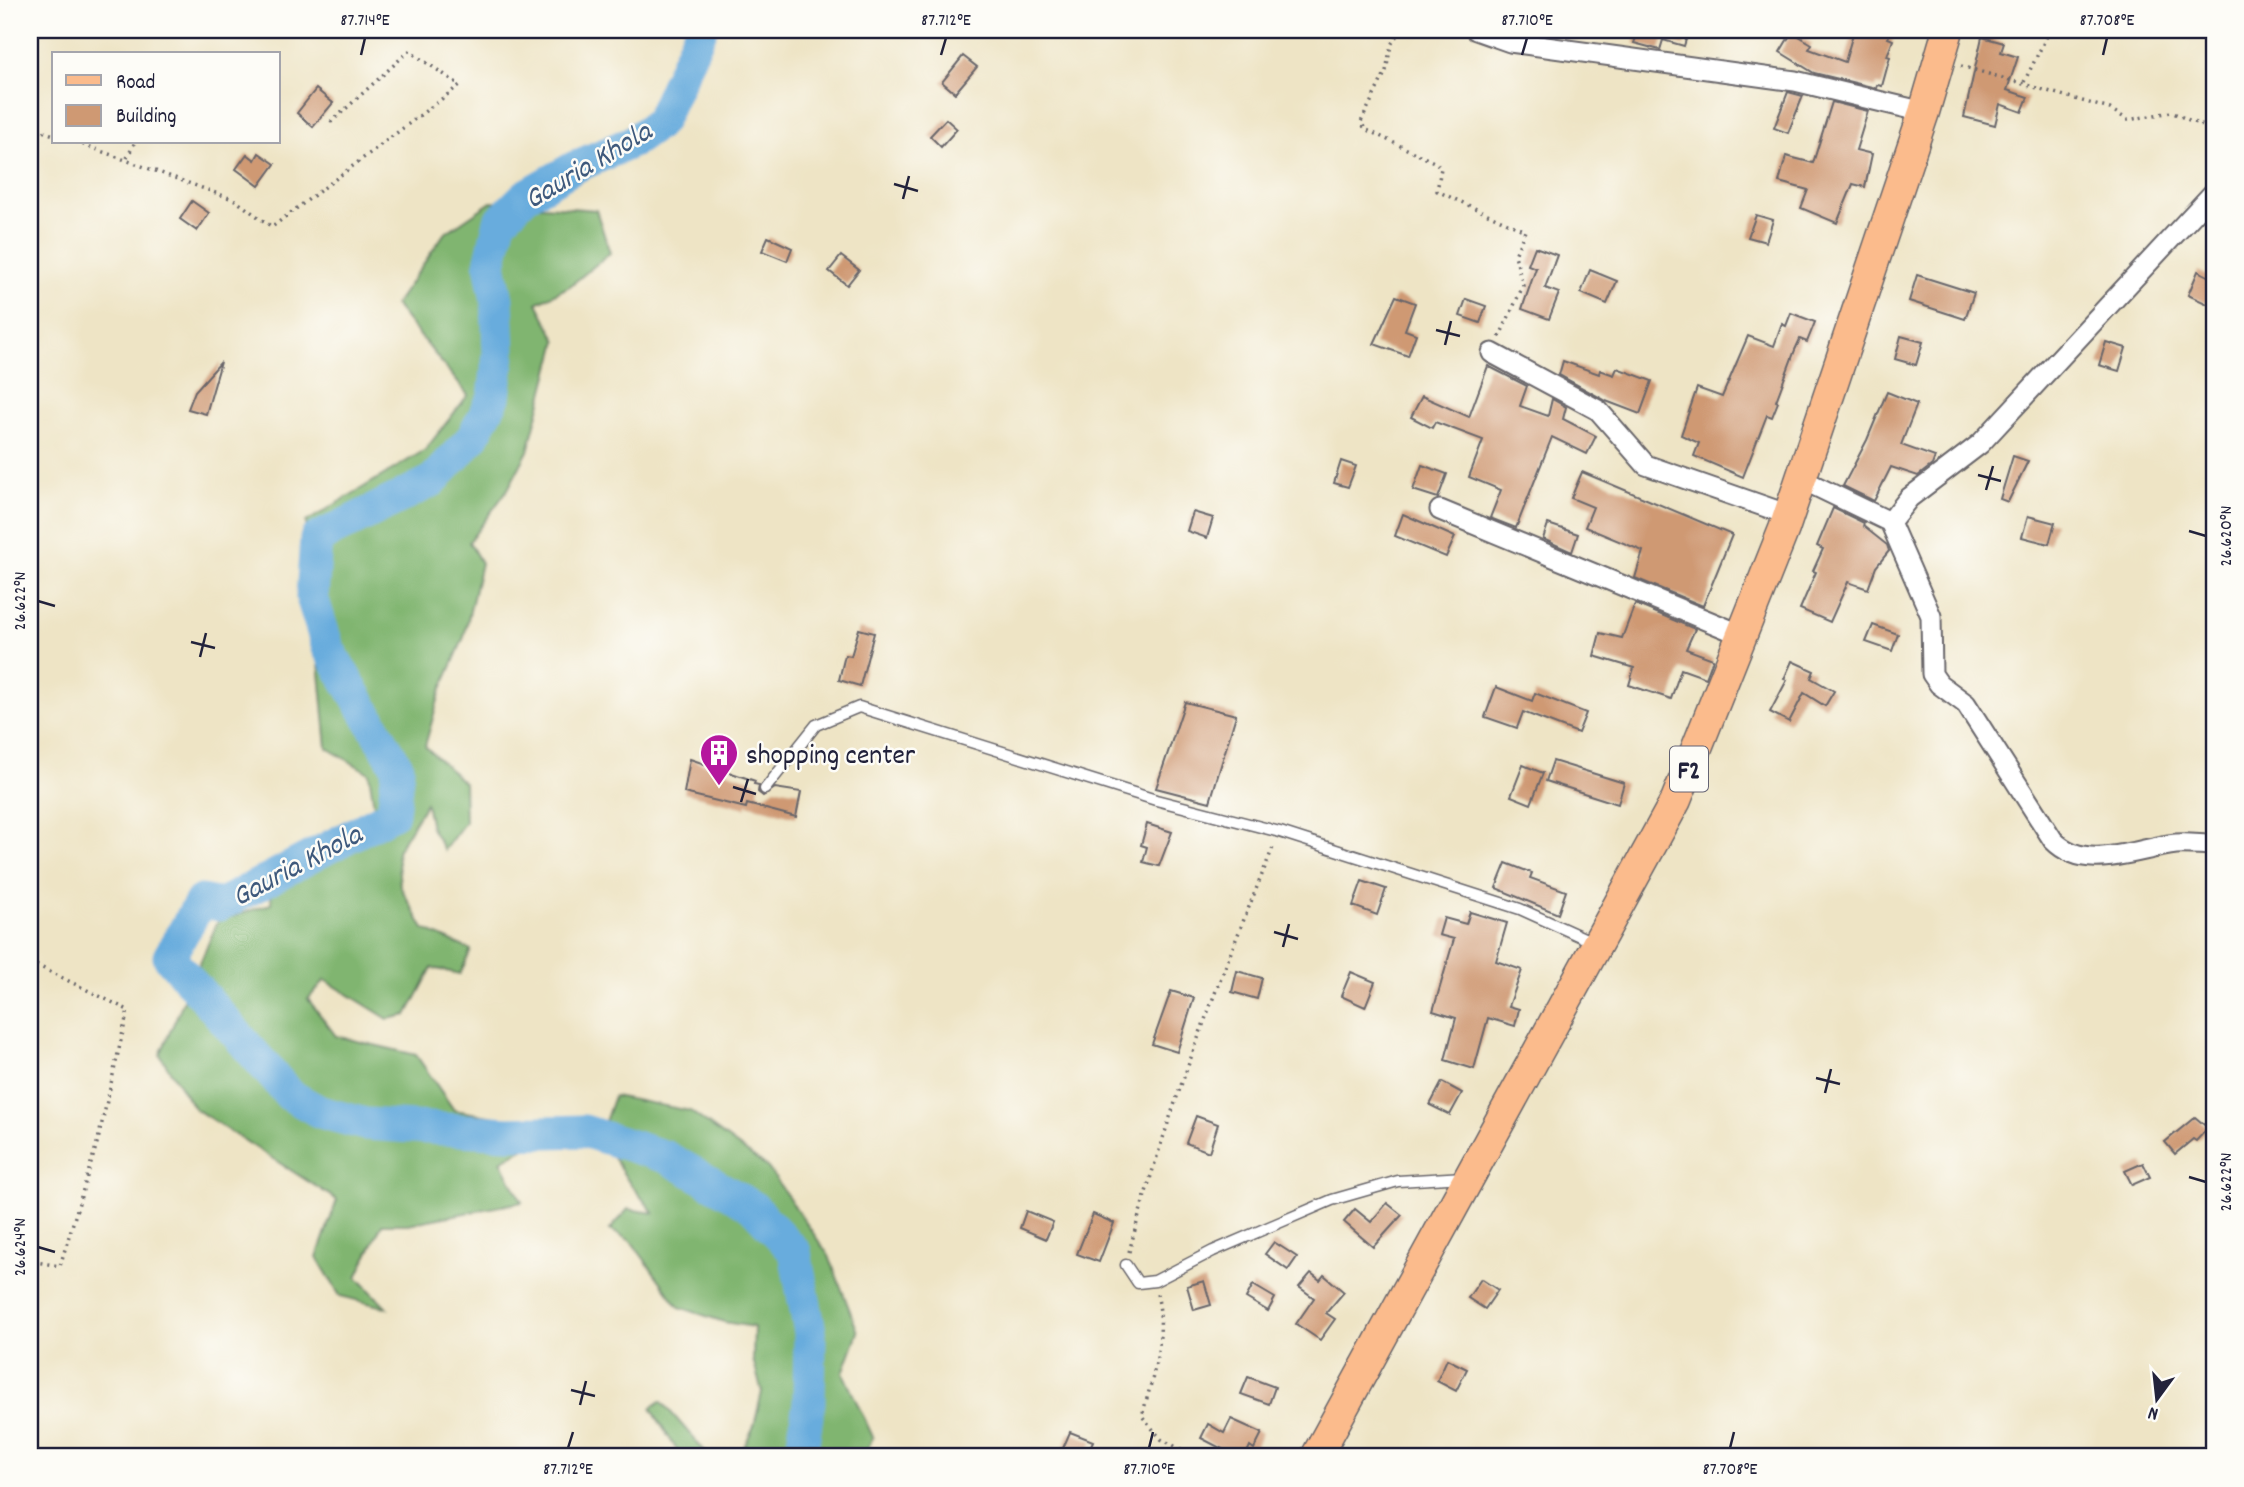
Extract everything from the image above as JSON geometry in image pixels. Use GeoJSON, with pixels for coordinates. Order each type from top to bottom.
{"type":"FeatureCollection","features":[{"type":"Feature","properties":{"kind":"main road","name":"F2"},"geometry":{"type":"LineString","coordinates":[[1316,1457],[1676,800],[1789,515],[1924,111],[1948,30]]}},
{"type":"Feature","properties":{"kind":"street"},"geometry":{"type":"LineString","coordinates":[[1476,30],[1510,42],[1795,81],[1924,111]]}},
{"type":"Feature","properties":{"kind":"street"},"geometry":{"type":"LineString","coordinates":[[1890,522],[1909,498],[1980,444],[2214,192]]}},
{"type":"Feature","properties":{"kind":"street"},"geometry":{"type":"LineString","coordinates":[[1492,353],[1598,410],[1646,466],[1789,515]]}},
{"type":"Feature","properties":{"kind":"street"},"geometry":{"type":"LineString","coordinates":[[1801,479],[1890,522],[1931,616],[1932,674],[1939,684],[1966,704],[2053,840],[2064,852],[2115,858],[2176,844],[2214,845]]}},
{"type":"Feature","properties":{"kind":"street"},"geometry":{"type":"LineString","coordinates":[[1440,510],[1742,635]]}},
{"type":"Feature","properties":{"kind":"lane"},"geometry":{"type":"LineString","coordinates":[[765,789],[816,725],[859,707],[1156,800],[1280,832],[1520,909],[1597,944]]}},
{"type":"Feature","properties":{"kind":"lane"},"geometry":{"type":"LineString","coordinates":[[1126,1265],[1138,1283],[1155,1281],[1213,1251],[1332,1200],[1398,1181],[1468,1177]]}},
{"type":"Feature","properties":{"kind":"path"},"geometry":{"type":"LineString","coordinates":[[1400,30],[1391,45],[1386,71],[1361,122],[1364,129],[1436,163],[1440,168],[1437,191],[1525,231],[1516,255],[1523,286],[1492,353]]}},
{"type":"Feature","properties":{"kind":"path"},"geometry":{"type":"LineString","coordinates":[[2024,82],[2050,30]]}},
{"type":"Feature","properties":{"kind":"path"},"geometry":{"type":"LineString","coordinates":[[82,144],[127,158],[235,201],[272,227],[460,85],[409,51],[328,125]]}},
{"type":"Feature","properties":{"kind":"path"},"geometry":{"type":"LineString","coordinates":[[1939,60],[2109,108],[2128,120],[2171,112],[2214,131]]}},
{"type":"Feature","properties":{"kind":"path"},"geometry":{"type":"LineString","coordinates":[[30,127],[52,134]]}},
{"type":"Feature","properties":{"kind":"path"},"geometry":{"type":"LineString","coordinates":[[127,158],[134,144]]}},
{"type":"Feature","properties":{"kind":"path"},"geometry":{"type":"LineString","coordinates":[[1126,1265],[1145,1190],[1204,1017],[1280,832]]}},
{"type":"Feature","properties":{"kind":"path"},"geometry":{"type":"LineString","coordinates":[[30,962],[128,1010],[98,1140],[60,1266],[30,1261]]}},
{"type":"Feature","properties":{"kind":"path"},"geometry":{"type":"LineString","coordinates":[[1155,1281],[1161,1311],[1157,1359],[1142,1416],[1161,1439],[1196,1457]]}},
{"type":"Feature","properties":{"kind":"green space"},"geometry":{"type":"Polygon","coordinates":[[[491,202],[596,210],[610,253],[570,286],[537,303],[557,341],[528,451],[508,489],[469,542],[481,563],[464,637],[440,693],[425,746],[464,783],[465,822],[444,850],[431,828],[426,803],[397,851],[400,886],[424,929],[471,950],[460,974],[432,968],[407,1015],[388,1019],[325,980],[308,999],[336,1036],[416,1055],[454,1110],[536,1124],[526,1147],[501,1161],[522,1202],[408,1224],[382,1224],[357,1277],[387,1308],[340,1296],[317,1257],[337,1200],[194,1108],[160,1055],[218,921],[271,904],[272,875],[327,865],[378,832],[369,773],[327,748],[306,522],[425,450],[468,395],[395,305],[444,234],[491,202]]]}},
{"type":"Feature","properties":{"kind":"green space"},"geometry":{"type":"Polygon","coordinates":[[[614,1096],[690,1111],[768,1168],[829,1256],[858,1332],[843,1373],[873,1437],[864,1457],[739,1457],[754,1426],[762,1392],[753,1360],[754,1327],[724,1322],[679,1307],[631,1241],[610,1230],[628,1209],[654,1213],[628,1181],[600,1136],[614,1096]]]}},
{"type":"Feature","properties":{"kind":"green space"},"geometry":{"type":"Polygon","coordinates":[[[661,1401],[710,1457],[681,1457],[651,1408],[661,1401]]]}},
{"type":"Feature","properties":{"kind":"building"},"geometry":{"type":"Polygon","coordinates":[[[1639,30],[1689,30],[1684,46],[1663,40],[1660,50],[1634,43],[1639,30]]]}},
{"type":"Feature","properties":{"kind":"building"},"geometry":{"type":"Polygon","coordinates":[[[1854,30],[1891,30],[1888,38],[1893,40],[1887,56],[1890,57],[1882,86],[1877,85],[1876,88],[1814,73],[1780,52],[1792,32],[1812,44],[1809,49],[1845,62],[1854,30]]]}},
{"type":"Feature","properties":{"kind":"building"},"geometry":{"type":"Polygon","coordinates":[[[1982,37],[2004,43],[2001,52],[2018,57],[2007,90],[2028,97],[2022,112],[2000,104],[1995,125],[1964,117],[1982,37]]]}},
{"type":"Feature","properties":{"kind":"building"},"geometry":{"type":"Polygon","coordinates":[[[963,56],[977,67],[955,93],[942,82],[963,56]]]}},
{"type":"Feature","properties":{"kind":"building"},"geometry":{"type":"Polygon","coordinates":[[[316,89],[333,103],[313,127],[297,113],[316,89]]]}},
{"type":"Feature","properties":{"kind":"building"},"geometry":{"type":"Polygon","coordinates":[[[1788,92],[1803,96],[1788,133],[1774,128],[1788,92]]]}},
{"type":"Feature","properties":{"kind":"building"},"geometry":{"type":"Polygon","coordinates":[[[1832,102],[1868,111],[1856,150],[1872,154],[1865,187],[1853,184],[1837,223],[1801,208],[1808,190],[1779,182],[1786,156],[1813,163],[1832,102]]]}},
{"type":"Feature","properties":{"kind":"building"},"geometry":{"type":"Polygon","coordinates":[[[946,119],[957,129],[941,147],[930,136],[946,119]]]}},
{"type":"Feature","properties":{"kind":"building"},"geometry":{"type":"Polygon","coordinates":[[[259,153],[275,164],[259,186],[236,169],[247,154],[255,160],[259,153]]]}},
{"type":"Feature","properties":{"kind":"building"},"geometry":{"type":"Polygon","coordinates":[[[192,201],[209,213],[197,231],[180,219],[192,201]]]}},
{"type":"Feature","properties":{"kind":"building"},"geometry":{"type":"Polygon","coordinates":[[[1756,215],[1773,220],[1766,242],[1748,237],[1756,215]]]}},
{"type":"Feature","properties":{"kind":"building"},"geometry":{"type":"Polygon","coordinates":[[[768,237],[792,248],[787,261],[762,251],[768,237]]]}},
{"type":"Feature","properties":{"kind":"building"},"geometry":{"type":"Polygon","coordinates":[[[1535,247],[1557,255],[1545,288],[1559,293],[1549,319],[1522,309],[1536,268],[1528,265],[1535,247]]]}},
{"type":"Feature","properties":{"kind":"building"},"geometry":{"type":"Polygon","coordinates":[[[841,256],[859,270],[847,285],[829,271],[841,256]]]}},
{"type":"Feature","properties":{"kind":"building"},"geometry":{"type":"Polygon","coordinates":[[[1590,270],[1617,281],[1607,304],[1581,293],[1590,270]]]}},
{"type":"Feature","properties":{"kind":"building"},"geometry":{"type":"Polygon","coordinates":[[[2198,271],[2214,279],[2214,307],[2188,295],[2198,271]]]}},
{"type":"Feature","properties":{"kind":"building"},"geometry":{"type":"Polygon","coordinates":[[[1917,275],[1974,293],[1965,319],[1909,301],[1917,275]]]}},
{"type":"Feature","properties":{"kind":"building"},"geometry":{"type":"Polygon","coordinates":[[[1396,296],[1415,303],[1405,330],[1416,334],[1408,356],[1374,344],[1396,296]]]}},
{"type":"Feature","properties":{"kind":"building"},"geometry":{"type":"Polygon","coordinates":[[[1466,299],[1486,306],[1480,323],[1460,316],[1466,299]]]}},
{"type":"Feature","properties":{"kind":"building"},"geometry":{"type":"Polygon","coordinates":[[[1791,313],[1815,322],[1807,342],[1800,339],[1772,417],[1767,415],[1743,477],[1694,456],[1699,443],[1681,435],[1697,388],[1722,397],[1748,336],[1774,346],[1782,324],[1786,326],[1791,313]]]}},
{"type":"Feature","properties":{"kind":"building"},"geometry":{"type":"Polygon","coordinates":[[[1901,336],[1923,342],[1916,365],[1895,359],[1901,336]]]}},
{"type":"Feature","properties":{"kind":"building"},"geometry":{"type":"Polygon","coordinates":[[[2106,342],[2126,348],[2119,371],[2099,365],[2106,342]]]}},
{"type":"Feature","properties":{"kind":"building"},"geometry":{"type":"Polygon","coordinates":[[[1563,361],[1599,374],[1600,370],[1614,375],[1617,368],[1652,381],[1640,414],[1606,401],[1559,375],[1563,361]]]}},
{"type":"Feature","properties":{"kind":"building"},"geometry":{"type":"Polygon","coordinates":[[[221,362],[206,414],[188,409],[195,391],[221,362]]]}},
{"type":"Feature","properties":{"kind":"building"},"geometry":{"type":"Polygon","coordinates":[[[1488,366],[1527,386],[1520,406],[1548,416],[1552,399],[1566,407],[1563,419],[1596,436],[1587,454],[1552,437],[1516,528],[1490,518],[1501,490],[1469,477],[1483,440],[1435,422],[1432,428],[1411,417],[1422,396],[1469,417],[1488,366]]]}},
{"type":"Feature","properties":{"kind":"building"},"geometry":{"type":"Polygon","coordinates":[[[1887,392],[1917,404],[1901,445],[1935,457],[1932,465],[1918,476],[1891,467],[1874,501],[1843,486],[1867,440],[1887,392]]]}},
{"type":"Feature","properties":{"kind":"building"},"geometry":{"type":"Polygon","coordinates":[[[2013,456],[2028,461],[2008,502],[2000,499],[2013,456]]]}},
{"type":"Feature","properties":{"kind":"building"},"geometry":{"type":"Polygon","coordinates":[[[1341,461],[1356,466],[1348,487],[1334,483],[1341,461]]]}},
{"type":"Feature","properties":{"kind":"building"},"geometry":{"type":"Polygon","coordinates":[[[1422,465],[1447,474],[1438,498],[1413,490],[1422,465]]]}},
{"type":"Feature","properties":{"kind":"building"},"geometry":{"type":"Polygon","coordinates":[[[1582,472],[1732,535],[1703,606],[1635,578],[1643,551],[1585,527],[1593,507],[1571,498],[1582,472]]]}},
{"type":"Feature","properties":{"kind":"building"},"geometry":{"type":"Polygon","coordinates":[[[1833,508],[1864,523],[1863,526],[1887,545],[1889,551],[1876,567],[1868,589],[1848,582],[1830,622],[1800,609],[1816,572],[1813,571],[1823,549],[1817,546],[1833,508]]]}},
{"type":"Feature","properties":{"kind":"building"},"geometry":{"type":"Polygon","coordinates":[[[1193,512],[1213,518],[1207,538],[1187,531],[1193,512]]]}},
{"type":"Feature","properties":{"kind":"building"},"geometry":{"type":"Polygon","coordinates":[[[1403,514],[1455,537],[1446,557],[1395,536],[1403,514]]]}},
{"type":"Feature","properties":{"kind":"building"},"geometry":{"type":"Polygon","coordinates":[[[2028,516],[2055,523],[2049,544],[2022,537],[2028,516]]]}},
{"type":"Feature","properties":{"kind":"building"},"geometry":{"type":"Polygon","coordinates":[[[1548,524],[1578,534],[1572,552],[1543,539],[1548,524]]]}},
{"type":"Feature","properties":{"kind":"building"},"geometry":{"type":"Polygon","coordinates":[[[1635,604],[1695,629],[1686,649],[1713,659],[1706,678],[1681,669],[1671,699],[1629,685],[1634,668],[1594,656],[1600,633],[1622,638],[1635,604]]]}},
{"type":"Feature","properties":{"kind":"building"},"geometry":{"type":"Polygon","coordinates":[[[1873,625],[1898,634],[1892,651],[1866,642],[1873,625]]]}},
{"type":"Feature","properties":{"kind":"building"},"geometry":{"type":"Polygon","coordinates":[[[859,629],[874,633],[860,686],[839,680],[845,655],[851,656],[859,629]]]}},
{"type":"Feature","properties":{"kind":"building"},"geometry":{"type":"Polygon","coordinates":[[[1792,661],[1814,671],[1811,678],[1834,691],[1825,706],[1804,693],[1789,722],[1770,712],[1787,680],[1784,679],[1792,661]]]}},
{"type":"Feature","properties":{"kind":"building"},"geometry":{"type":"Polygon","coordinates":[[[1496,687],[1532,701],[1535,693],[1586,713],[1578,733],[1523,712],[1517,728],[1485,717],[1496,687]]]}},
{"type":"Feature","properties":{"kind":"building"},"geometry":{"type":"Polygon","coordinates":[[[1185,702],[1236,715],[1210,802],[1156,788],[1185,702]]]}},
{"type":"Feature","properties":{"kind":"building","name":"shopping center"},"geometry":{"type":"Polygon","coordinates":[[[690,759],[755,781],[754,784],[759,785],[758,792],[763,796],[775,788],[801,792],[796,817],[747,804],[746,808],[684,793],[690,759]]]}},
{"type":"Feature","properties":{"kind":"building"},"geometry":{"type":"Polygon","coordinates":[[[1553,761],[1624,783],[1618,804],[1546,781],[1553,761]]]}},
{"type":"Feature","properties":{"kind":"building"},"geometry":{"type":"Polygon","coordinates":[[[1523,765],[1543,773],[1531,804],[1511,796],[1523,765]]]}},
{"type":"Feature","properties":{"kind":"building"},"geometry":{"type":"Polygon","coordinates":[[[1147,824],[1172,832],[1159,866],[1143,862],[1147,847],[1141,845],[1147,824]]]}},
{"type":"Feature","properties":{"kind":"building"},"geometry":{"type":"Polygon","coordinates":[[[1506,863],[1532,873],[1530,878],[1566,891],[1558,914],[1496,888],[1506,863]]]}},
{"type":"Feature","properties":{"kind":"building"},"geometry":{"type":"Polygon","coordinates":[[[1362,881],[1386,889],[1377,915],[1353,906],[1362,881]]]}},
{"type":"Feature","properties":{"kind":"building"},"geometry":{"type":"Polygon","coordinates":[[[1470,912],[1507,923],[1496,961],[1522,970],[1509,1006],[1519,1009],[1515,1026],[1488,1018],[1474,1069],[1445,1060],[1456,1018],[1433,1011],[1454,939],[1439,935],[1444,918],[1466,924],[1470,912]]]}},
{"type":"Feature","properties":{"kind":"building"},"geometry":{"type":"Polygon","coordinates":[[[1237,971],[1262,978],[1257,999],[1232,992],[1237,971]]]}},
{"type":"Feature","properties":{"kind":"building"},"geometry":{"type":"Polygon","coordinates":[[[1351,972],[1375,982],[1365,1007],[1341,996],[1351,972]]]}},
{"type":"Feature","properties":{"kind":"building"},"geometry":{"type":"Polygon","coordinates":[[[1171,991],[1194,998],[1177,1052],[1152,1044],[1171,991]]]}},
{"type":"Feature","properties":{"kind":"building"},"geometry":{"type":"Polygon","coordinates":[[[1442,1082],[1462,1093],[1450,1115],[1430,1105],[1442,1082]]]}},
{"type":"Feature","properties":{"kind":"building"},"geometry":{"type":"Polygon","coordinates":[[[1196,1116],[1218,1124],[1209,1152],[1186,1143],[1196,1116]]]}},
{"type":"Feature","properties":{"kind":"building"},"geometry":{"type":"Polygon","coordinates":[[[2195,1117],[2208,1128],[2196,1141],[2193,1139],[2175,1154],[2165,1142],[2195,1117]]]}},
{"type":"Feature","properties":{"kind":"building"},"geometry":{"type":"Polygon","coordinates":[[[2143,1163],[2150,1177],[2132,1185],[2125,1171],[2143,1163]]]}},
{"type":"Feature","properties":{"kind":"building"},"geometry":{"type":"Polygon","coordinates":[[[1387,1203],[1402,1215],[1373,1247],[1344,1222],[1355,1209],[1371,1222],[1387,1203]]]}},
{"type":"Feature","properties":{"kind":"building"},"geometry":{"type":"Polygon","coordinates":[[[1026,1211],[1053,1222],[1046,1239],[1020,1228],[1026,1211]]]}},
{"type":"Feature","properties":{"kind":"building"},"geometry":{"type":"Polygon","coordinates":[[[1093,1214],[1114,1223],[1099,1262],[1077,1254],[1093,1214]]]}},
{"type":"Feature","properties":{"kind":"building"},"geometry":{"type":"Polygon","coordinates":[[[1274,1242],[1297,1257],[1288,1270],[1265,1254],[1274,1242]]]}},
{"type":"Feature","properties":{"kind":"building"},"geometry":{"type":"Polygon","coordinates":[[[1311,1273],[1320,1280],[1324,1275],[1344,1292],[1326,1313],[1335,1319],[1320,1340],[1296,1324],[1314,1298],[1299,1287],[1311,1273]]]}},
{"type":"Feature","properties":{"kind":"building"},"geometry":{"type":"Polygon","coordinates":[[[1481,1279],[1498,1290],[1485,1309],[1468,1298],[1481,1279]]]}},
{"type":"Feature","properties":{"kind":"building"},"geometry":{"type":"Polygon","coordinates":[[[1204,1281],[1211,1305],[1194,1310],[1187,1286],[1204,1281]]]}},
{"type":"Feature","properties":{"kind":"building"},"geometry":{"type":"Polygon","coordinates":[[[1253,1285],[1275,1298],[1268,1311],[1246,1298],[1253,1285]]]}},
{"type":"Feature","properties":{"kind":"building"},"geometry":{"type":"Polygon","coordinates":[[[1447,1359],[1467,1369],[1456,1391],[1437,1381],[1447,1359]]]}},
{"type":"Feature","properties":{"kind":"building"},"geometry":{"type":"Polygon","coordinates":[[[1248,1377],[1275,1387],[1269,1404],[1241,1394],[1248,1377]]]}},
{"type":"Feature","properties":{"kind":"building"},"geometry":{"type":"Polygon","coordinates":[[[1231,1419],[1262,1433],[1254,1449],[1250,1446],[1245,1457],[1228,1457],[1230,1453],[1201,1438],[1208,1424],[1224,1433],[1231,1419]]]}},
{"type":"Feature","properties":{"kind":"building"},"geometry":{"type":"Polygon","coordinates":[[[1070,1432],[1093,1441],[1086,1457],[1061,1453],[1070,1432]]]}},
{"type":"Feature","properties":{"kind":"waterway","name":"Gauria Khola"},"geometry":{"type":"LineString","coordinates":[[701,30],[660,122],[632,142],[575,167],[525,196],[500,221],[490,264],[497,300],[499,354],[494,397],[473,437],[432,481],[316,539],[312,597],[328,648],[398,768],[393,813],[220,905],[201,901],[169,957],[290,1095],[320,1112],[365,1124],[508,1133],[584,1131],[666,1157],[752,1206],[795,1252],[810,1332],[809,1402],[801,1457]]}},
{"type":"Feature","properties":{"kind":"place","name":"shopping center"},"geometry":{"type":"Point","coordinates":[719,787]}}]}
